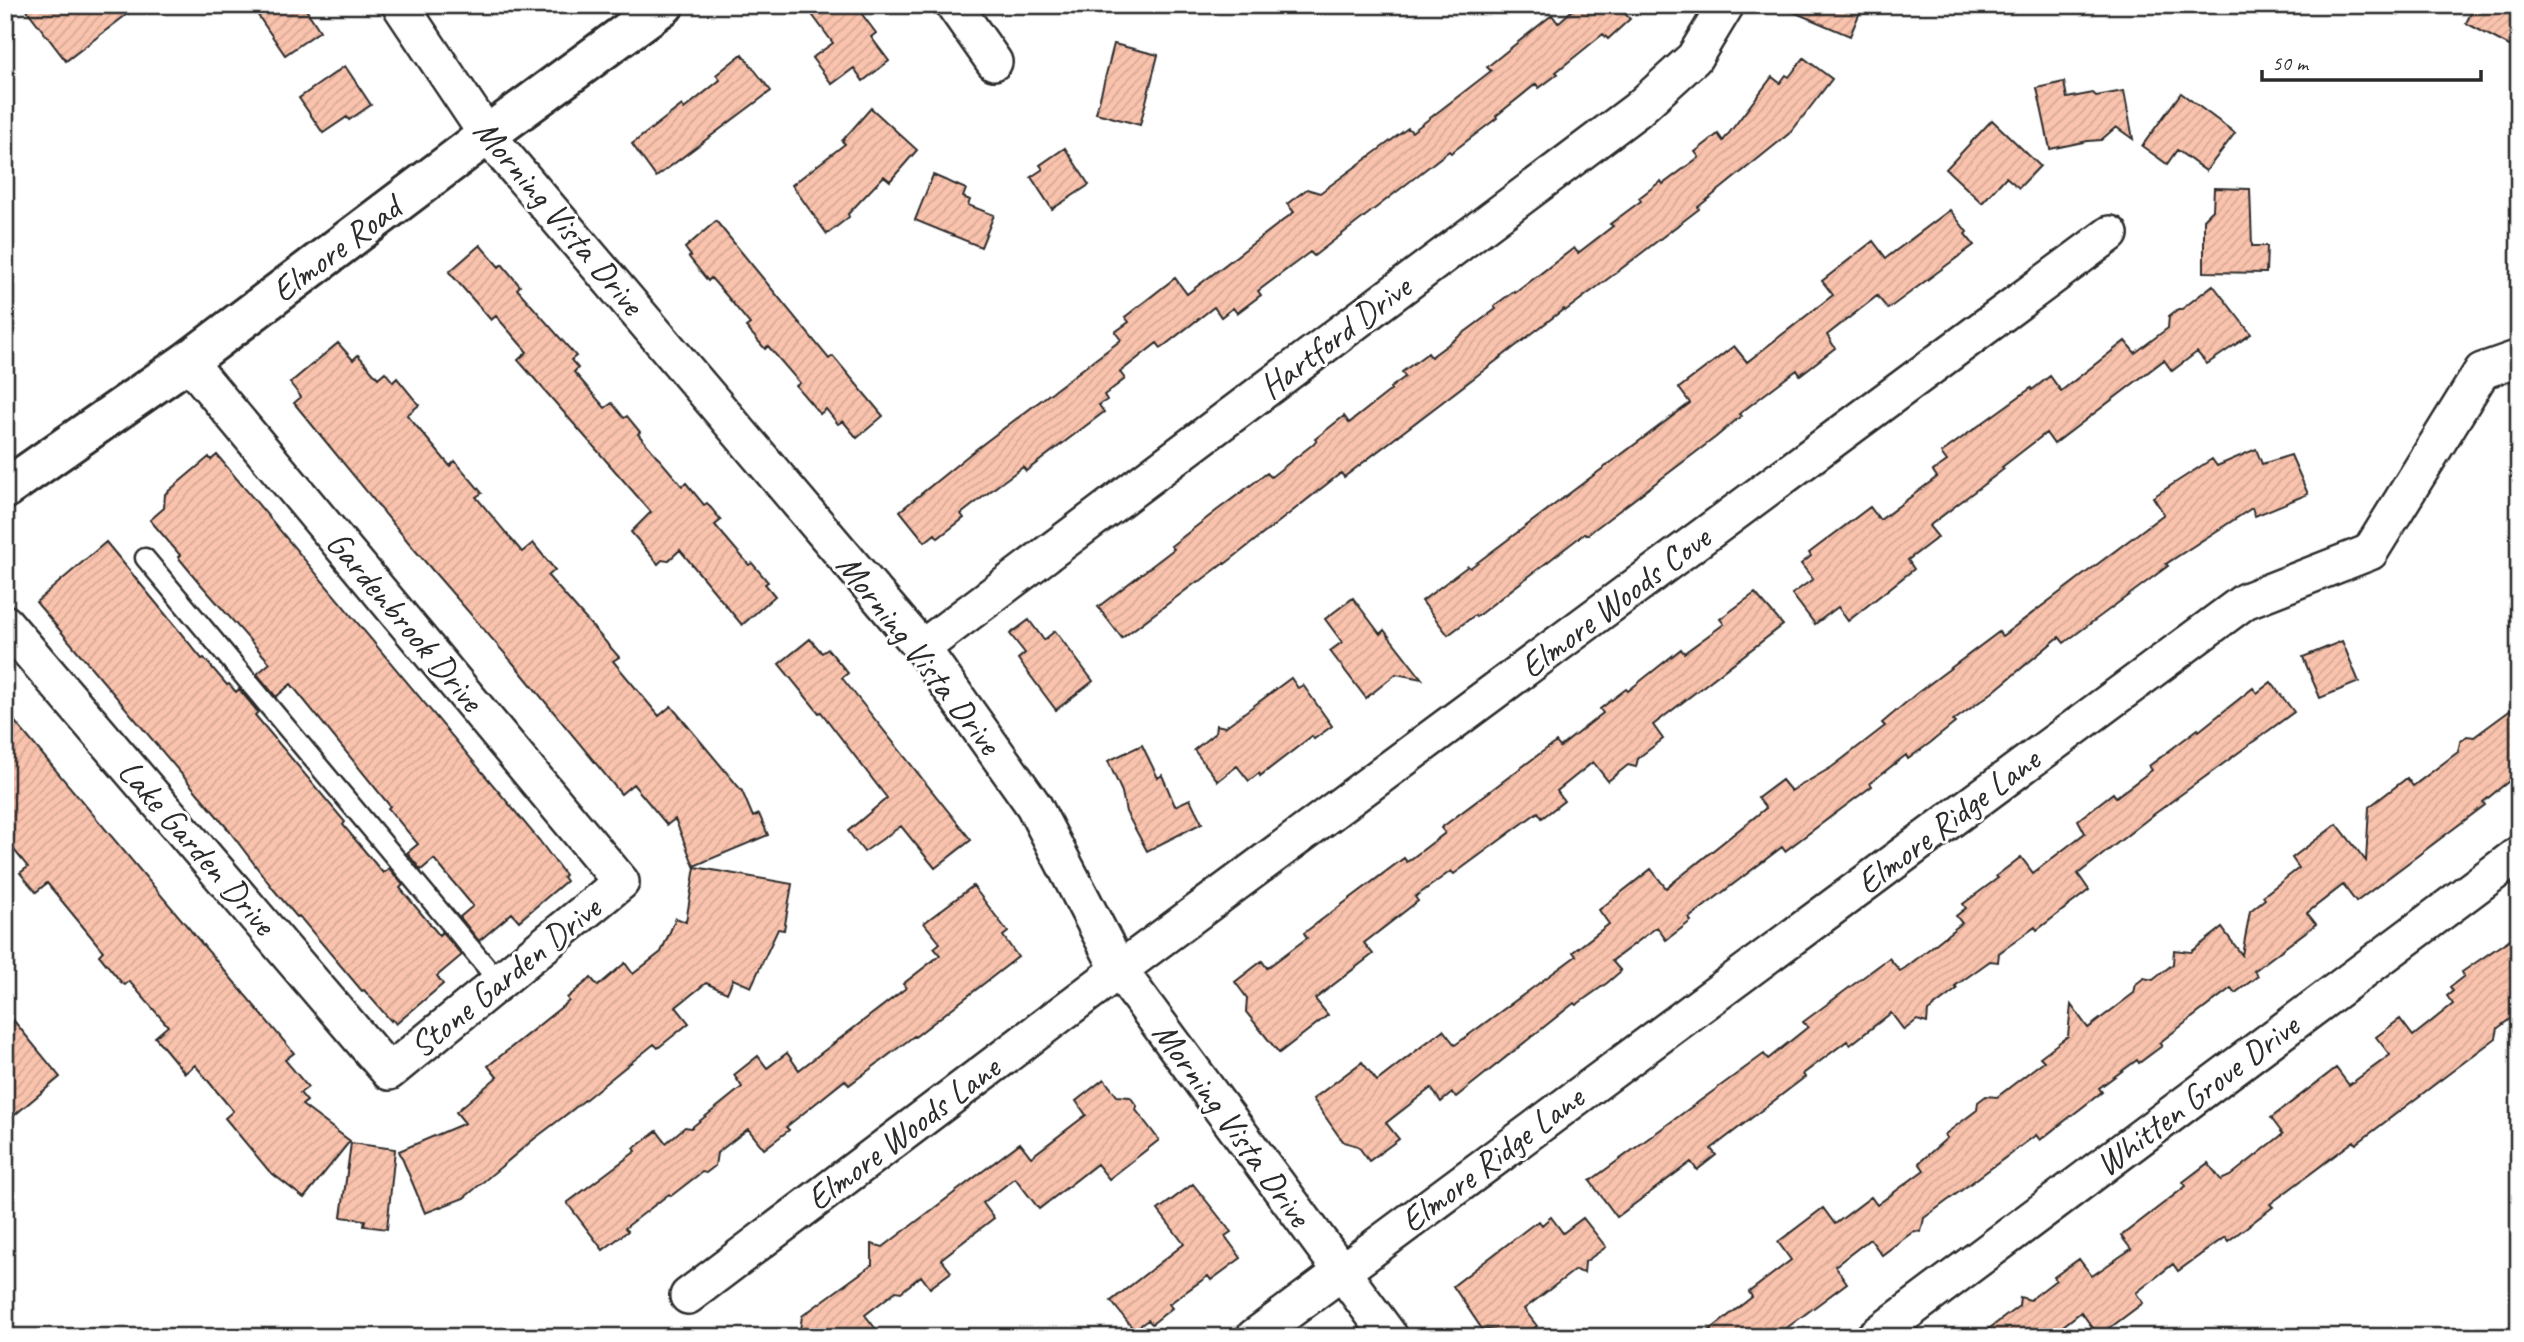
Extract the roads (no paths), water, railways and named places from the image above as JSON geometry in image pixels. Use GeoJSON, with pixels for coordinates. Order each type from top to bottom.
{"type":"FeatureCollection","features":[{"type":"Feature","properties":{"kind":"street","name":"Morning Vista Drive"},"geometry":{"type":"LineString","coordinates":[[400,5],[487,135],[922,648],[1034,806],[1119,970],[1390,1337]]}},
{"type":"Feature","properties":{"kind":"street","name":"Elmore Road"},"geometry":{"type":"LineString","coordinates":[[5,489],[188,361],[664,5]]}},
{"type":"Feature","properties":{"kind":"street"},"geometry":{"type":"LineString","coordinates":[[954,5],[994,62]]}},
{"type":"Feature","properties":{"kind":"street","name":"Hartford Drive"},"geometry":{"type":"LineString","coordinates":[[922,648],[1637,110],[1694,58],[1726,5]]}},
{"type":"Feature","properties":{"kind":"street","name":"Elmore Woods Cove"},"geometry":{"type":"LineString","coordinates":[[1119,970],[2110,234]]}},
{"type":"Feature","properties":{"kind":"street","name":"Elmore Ridge Lane"},"geometry":{"type":"LineString","coordinates":[[1254,1337],[2245,601],[2370,552],[2482,371],[2519,358]]}},
{"type":"Feature","properties":{"kind":"street","name":"Gardenbrook Drive"},"geometry":{"type":"LineString","coordinates":[[188,361],[621,882]]}},
{"type":"Feature","properties":{"kind":"street","name":"Lake Garden Drive"},"geometry":{"type":"LineString","coordinates":[[5,623],[389,1072]]}},
{"type":"Feature","properties":{"kind":"street","name":"Whitten Grove Drive"},"geometry":{"type":"LineString","coordinates":[[1874,1337],[2519,854]]}},
{"type":"Feature","properties":{"kind":"street","name":"Stone Garden Drive"},"geometry":{"type":"LineString","coordinates":[[389,1072],[621,882]]}},
{"type":"Feature","properties":{"kind":"street","name":"Elmore Woods Lane"},"geometry":{"type":"LineString","coordinates":[[688,1296],[1119,970]]}},
{"type":"Feature","properties":{"kind":"lane"},"geometry":{"type":"LineString","coordinates":[[145,558],[499,982]]}}]}
